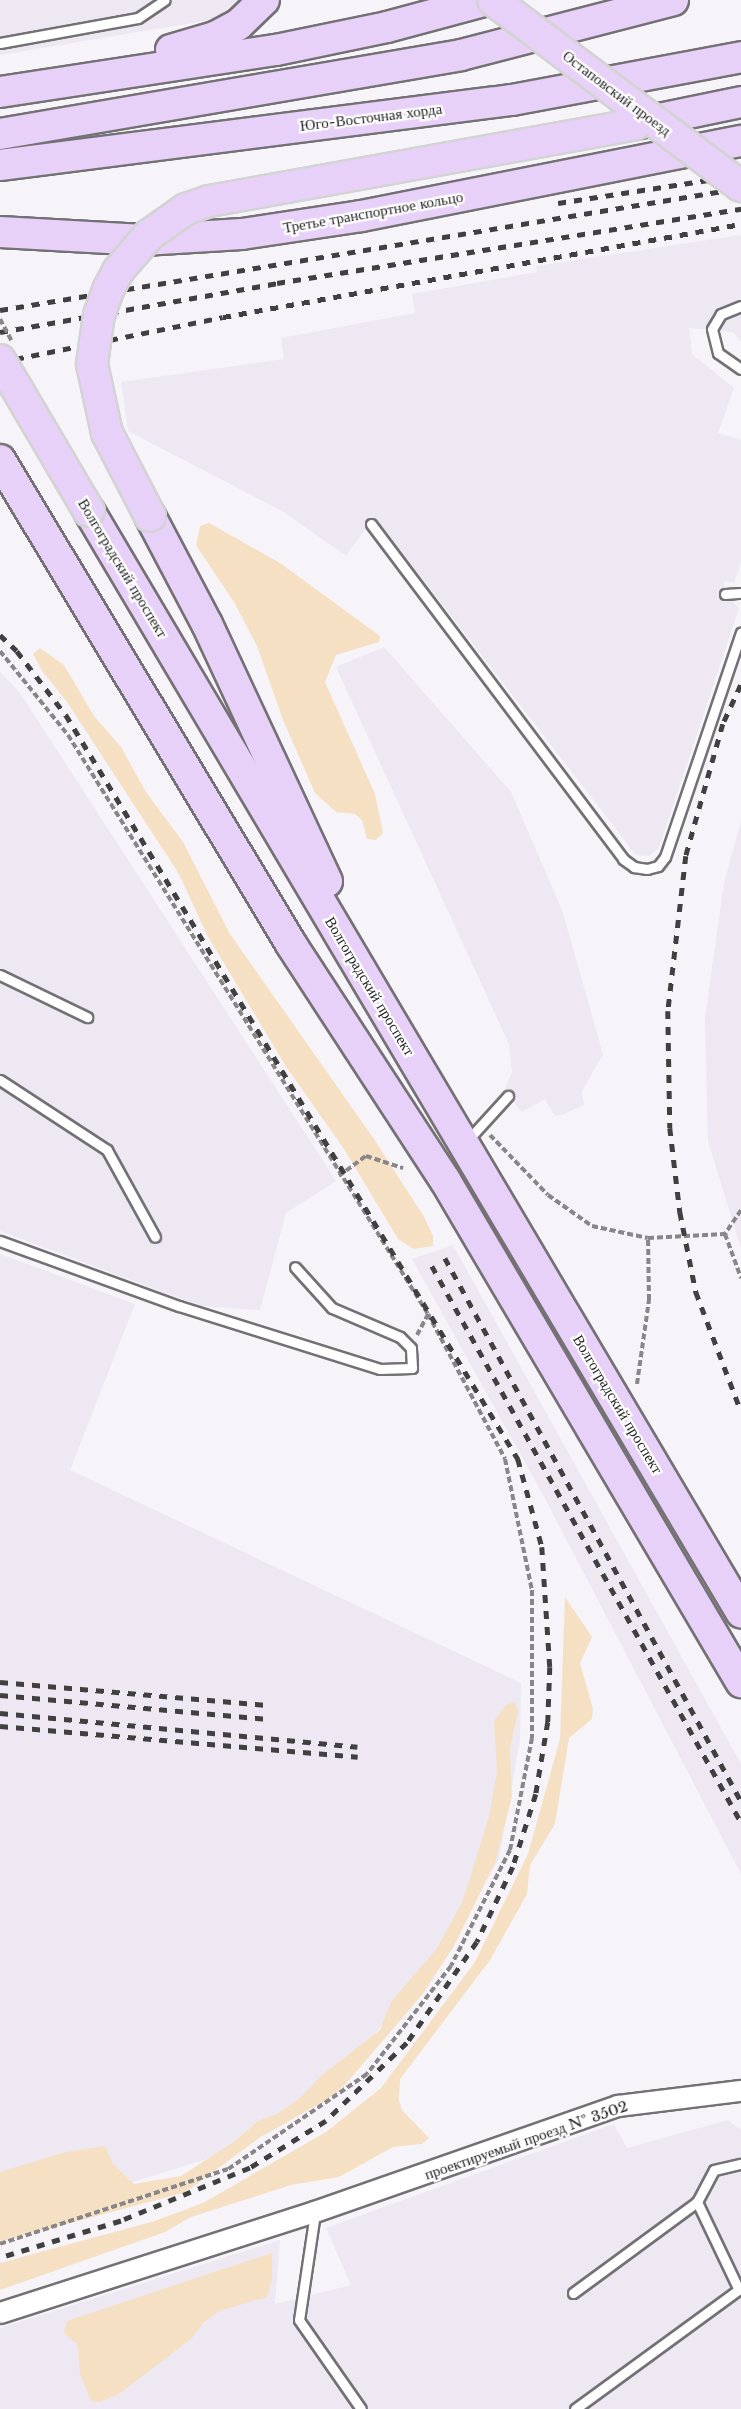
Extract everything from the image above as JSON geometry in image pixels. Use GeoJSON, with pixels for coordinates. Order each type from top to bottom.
{"type":"FeatureCollection","features":[{"type":"Feature","properties":{"kind":"main road"},"geometry":{"type":"LineString","coordinates":[[67,81],[215,37],[238,25],[264,0]]}},
{"type":"Feature","properties":{"kind":"main road"},"geometry":{"type":"LineString","coordinates":[[0,92],[276,50],[409,22],[488,0]]}},
{"type":"Feature","properties":{"kind":"main road","name":"Остаповский проезд"},"geometry":{"type":"LineString","coordinates":[[493,0],[741,186]]}},
{"type":"Feature","properties":{"kind":"main road"},"geometry":{"type":"LineString","coordinates":[[0,134],[461,55],[673,0]]}},
{"type":"Feature","properties":{"kind":"main road","name":"Юго-Восточная хорда"},"geometry":{"type":"LineString","coordinates":[[0,165],[512,100],[741,57]]}},
{"type":"Feature","properties":{"kind":"main road"},"geometry":{"type":"LineString","coordinates":[[405,1046],[207,624],[107,434],[99,410],[92,364],[99,315],[118,271],[149,234],[186,209],[209,201],[635,124],[741,102]]}},
{"type":"Feature","properties":{"kind":"main road","name":"Третье транспортное кольцо"},"geometry":{"type":"LineString","coordinates":[[0,234],[191,239],[299,227],[741,141]]}},
{"type":"Feature","properties":{"kind":"main road","name":"Волгоградский проспект"},"geometry":{"type":"LineString","coordinates":[[0,360],[405,1046],[473,1135],[741,1612]]}},
{"type":"Feature","properties":{"kind":"main road"},"geometry":{"type":"LineString","coordinates":[[0,460],[291,944],[445,1180],[741,1682]]}},
{"type":"Feature","properties":{"kind":"main road"},"geometry":{"type":"LineString","coordinates":[[0,479],[28,507]]}},
{"type":"Feature","properties":{"kind":"street","name":"проектируемый проезд № 3502"},"geometry":{"type":"LineString","coordinates":[[0,2313],[315,2212],[618,2106],[741,2091]]}},
{"type":"Feature","properties":{"kind":"lane"},"geometry":{"type":"LineString","coordinates":[[0,43],[138,18],[165,0]]}},
{"type":"Feature","properties":{"kind":"lane"},"geometry":{"type":"LineString","coordinates":[[741,306],[721,314],[712,329],[718,353],[741,369]]}},
{"type":"Feature","properties":{"kind":"lane"},"geometry":{"type":"LineString","coordinates":[[371,524],[623,860],[634,867],[647,869],[658,866],[665,857],[741,633]]}},
{"type":"Feature","properties":{"kind":"lane"},"geometry":{"type":"LineString","coordinates":[[725,594],[741,593]]}},
{"type":"Feature","properties":{"kind":"lane"},"geometry":{"type":"LineString","coordinates":[[0,975],[87,1017]]}},
{"type":"Feature","properties":{"kind":"lane"},"geometry":{"type":"LineString","coordinates":[[0,1080],[107,1150],[155,1237]]}},
{"type":"Feature","properties":{"kind":"lane"},"geometry":{"type":"LineString","coordinates":[[473,1135],[508,1096]]}},
{"type":"Feature","properties":{"kind":"lane"},"geometry":{"type":"LineString","coordinates":[[0,1241],[179,1306],[380,1369],[412,1368],[411,1348],[400,1337],[332,1308],[295,1267]]}},
{"type":"Feature","properties":{"kind":"lane"},"geometry":{"type":"LineString","coordinates":[[573,2293],[697,2202],[714,2170],[741,2164]]}},
{"type":"Feature","properties":{"kind":"lane"},"geometry":{"type":"LineString","coordinates":[[575,2409],[740,2289],[697,2202]]}},
{"type":"Feature","properties":{"kind":"lane"},"geometry":{"type":"LineString","coordinates":[[315,2212],[299,2320],[361,2409]]}},
{"type":"Feature","properties":{"kind":"path"},"geometry":{"type":"LineString","coordinates":[[0,651],[68,735],[339,1176],[428,1314],[505,1460],[531,1590],[532,1738],[510,1850],[451,1966],[367,2074],[228,2169],[0,2244]]}},
{"type":"Feature","properties":{"kind":"path"},"geometry":{"type":"LineString","coordinates":[[473,1135],[548,1195],[592,1226],[648,1238],[725,1234]]}},
{"type":"Feature","properties":{"kind":"path"},"geometry":{"type":"LineString","coordinates":[[339,1176],[366,1156],[403,1168]]}},
{"type":"Feature","properties":{"kind":"path"},"geometry":{"type":"LineString","coordinates":[[725,1234],[741,1210]]}},
{"type":"Feature","properties":{"kind":"path"},"geometry":{"type":"LineString","coordinates":[[725,1234],[741,1278]]}},
{"type":"Feature","properties":{"kind":"path"},"geometry":{"type":"LineString","coordinates":[[637,1384],[649,1300],[648,1238]]}},
{"type":"Feature","properties":{"kind":"path"},"geometry":{"type":"LineString","coordinates":[[411,1348],[428,1314]]}},
{"type":"Feature","properties":{"kind":"shaded area"},"geometry":{"type":"Polygon","coordinates":[[[0,0],[244,0],[223,16],[205,21],[0,55],[0,0]]]}},
{"type":"Feature","properties":{"kind":"shaded area"},"geometry":{"type":"Polygon","coordinates":[[[741,235],[741,342],[733,332],[689,328],[692,354],[734,388],[718,433],[741,440],[741,562],[734,583],[724,581],[725,594],[739,608],[659,848],[649,856],[636,855],[377,520],[366,528],[346,556],[284,512],[128,431],[121,382],[284,359],[281,338],[415,313],[412,294],[537,272],[536,266],[741,235]]]}},
{"type":"Feature","properties":{"kind":"shaded area"},"geometry":{"type":"Polygon","coordinates":[[[209,523],[280,563],[380,636],[379,642],[336,655],[325,682],[375,794],[383,833],[376,840],[367,839],[362,820],[355,814],[336,812],[315,793],[283,720],[257,646],[234,602],[196,545],[200,526],[209,523]]]}},
{"type":"Feature","properties":{"kind":"shaded area"},"geometry":{"type":"Polygon","coordinates":[[[384,647],[511,792],[562,910],[603,1054],[582,1091],[584,1105],[564,1114],[555,1116],[545,1099],[522,1112],[504,1091],[512,1072],[509,1044],[336,667],[384,647]]]}},
{"type":"Feature","properties":{"kind":"shaded area"},"geometry":{"type":"Polygon","coordinates":[[[40,648],[64,665],[94,716],[121,747],[146,792],[183,842],[230,934],[374,1139],[424,1217],[433,1236],[433,1246],[414,1249],[398,1239],[344,1149],[287,1068],[207,935],[179,874],[67,702],[42,671],[33,654],[40,648]]]}},
{"type":"Feature","properties":{"kind":"shaded area"},"geometry":{"type":"Polygon","coordinates":[[[0,672],[20,693],[336,1181],[286,1213],[260,1310],[201,1306],[0,1231],[0,672]]]}},
{"type":"Feature","properties":{"kind":"shaded area"},"geometry":{"type":"Polygon","coordinates":[[[741,821],[741,1249],[708,1141],[705,1018],[724,883],[741,821]]]}},
{"type":"Feature","properties":{"kind":"shaded area"},"geometry":{"type":"Polygon","coordinates":[[[453,1245],[741,1764],[741,1874],[542,1493],[412,1259],[453,1245]]]}},
{"type":"Feature","properties":{"kind":"shaded area"},"geometry":{"type":"Polygon","coordinates":[[[0,1254],[135,1304],[70,1470],[521,1683],[520,1740],[499,1859],[440,1955],[353,2060],[220,2155],[0,2223],[0,1254]]]}},
{"type":"Feature","properties":{"kind":"shaded area"},"geometry":{"type":"Polygon","coordinates":[[[565,1597],[592,1637],[580,1663],[593,1709],[592,1719],[569,1738],[555,1824],[530,1865],[527,1894],[490,1960],[400,2079],[399,2101],[402,2110],[429,2138],[422,2144],[393,2147],[339,2177],[291,2185],[191,2217],[165,2232],[0,2290],[0,2263],[155,2221],[203,2203],[326,2132],[381,2088],[475,1962],[528,1854],[560,1739],[565,1597]]]}},
{"type":"Feature","properties":{"kind":"shaded area"},"geometry":{"type":"Polygon","coordinates":[[[515,1702],[518,1711],[510,1748],[512,1797],[495,1863],[454,1946],[422,1995],[344,2086],[328,2099],[259,2138],[186,2192],[0,2242],[0,2172],[66,2152],[105,2146],[113,2164],[134,2184],[181,2176],[235,2141],[258,2121],[277,2114],[301,2097],[322,2075],[380,2030],[391,2002],[437,1948],[462,1903],[489,1817],[497,1772],[494,1721],[506,1705],[515,1702]]]}},
{"type":"Feature","properties":{"kind":"shaded area"},"geometry":{"type":"Polygon","coordinates":[[[728,2120],[741,2130],[741,2409],[0,2409],[0,2328],[280,2240],[275,2304],[351,2285],[326,2228],[614,2124],[627,2148],[728,2120]]]}},
{"type":"Feature","properties":{"kind":"shaded area"},"geometry":{"type":"Polygon","coordinates":[[[272,2253],[272,2279],[267,2297],[219,2311],[203,2323],[191,2339],[119,2394],[100,2402],[91,2401],[80,2374],[78,2345],[64,2333],[67,2321],[272,2253]]]}},
{"type":"Feature","properties":{"kind":"railway"},"geometry":{"type":"LineString","coordinates":[[558,203],[741,175]]}},
{"type":"Feature","properties":{"kind":"railway"},"geometry":{"type":"LineString","coordinates":[[0,310],[741,188]]}},
{"type":"Feature","properties":{"kind":"railway"},"geometry":{"type":"LineString","coordinates":[[0,332],[277,283],[741,209]]}},
{"type":"Feature","properties":{"kind":"railway"},"geometry":{"type":"LineString","coordinates":[[0,362],[223,317],[741,224]]}},
{"type":"Feature","properties":{"kind":"railway"},"geometry":{"type":"LineString","coordinates":[[0,635],[17,651],[66,715],[518,1459],[542,1547],[550,1667],[548,1722],[536,1794],[513,1867],[477,1942],[407,2043],[326,2121],[250,2168],[121,2221],[0,2258]]}},
{"type":"Feature","properties":{"kind":"railway"},"geometry":{"type":"LineString","coordinates":[[741,685],[723,724],[686,856],[668,1011],[670,1128],[680,1212],[696,1292],[741,1411]]}},
{"type":"Feature","properties":{"kind":"railway"},"geometry":{"type":"LineString","coordinates":[[445,1258],[741,1801]]}},
{"type":"Feature","properties":{"kind":"railway"},"geometry":{"type":"LineString","coordinates":[[432,1266],[741,1822]]}},
{"type":"Feature","properties":{"kind":"railway"},"geometry":{"type":"LineString","coordinates":[[0,1682],[267,1705]]}},
{"type":"Feature","properties":{"kind":"railway"},"geometry":{"type":"LineString","coordinates":[[0,1695],[268,1719]]}},
{"type":"Feature","properties":{"kind":"railway"},"geometry":{"type":"LineString","coordinates":[[0,1713],[357,1747]]}},
{"type":"Feature","properties":{"kind":"railway"},"geometry":{"type":"LineString","coordinates":[[0,1726],[358,1757]]}}]}
